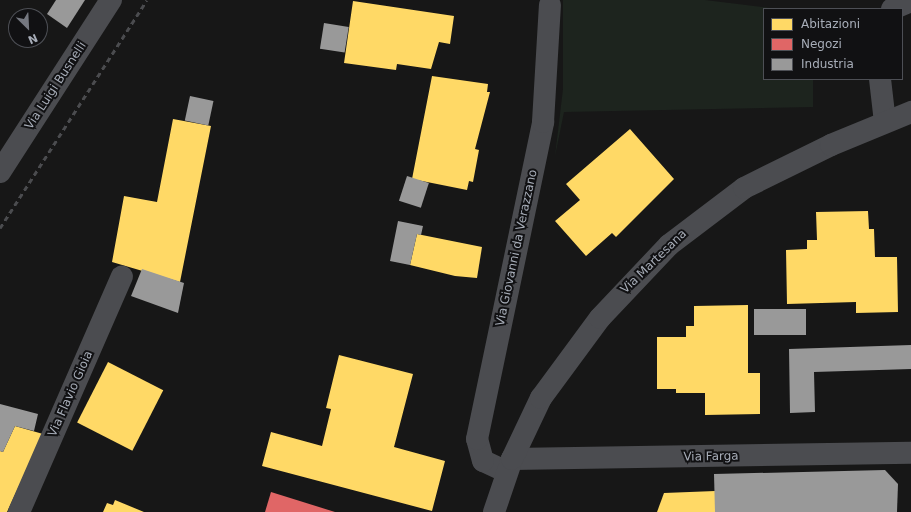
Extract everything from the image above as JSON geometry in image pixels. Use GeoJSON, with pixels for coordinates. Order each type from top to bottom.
{"type":"FeatureCollection","features":[{"type":"Feature","properties":{"kind":"street","name":"Via Luigi Busnelli"},"geometry":{"type":"LineString","coordinates":[[0,172],[111,0]]}},
{"type":"Feature","properties":{"kind":"street"},"geometry":{"type":"LineString","coordinates":[[894,8],[911,1]]}},
{"type":"Feature","properties":{"kind":"street","name":"Via Giovanni da Verazzano"},"geometry":{"type":"LineString","coordinates":[[509,466],[483,461],[477,439],[540,135],[550,5]]}},
{"type":"Feature","properties":{"kind":"street"},"geometry":{"type":"LineString","coordinates":[[880,80],[885,122]]}},
{"type":"Feature","properties":{"kind":"street","name":"Via Martesana"},"geometry":{"type":"LineString","coordinates":[[494,512],[509,466],[541,398],[566,362],[600,318],[670,245],[744,188],[885,122],[911,112]]}},
{"type":"Feature","properties":{"kind":"street","name":"Via Flavio Gioia"},"geometry":{"type":"LineString","coordinates":[[19,512],[122,276]]}},
{"type":"Feature","properties":{"kind":"street","name":"Via Farga"},"geometry":{"type":"LineString","coordinates":[[509,466],[911,453]]}},
{"type":"Feature","properties":{"kind":"shaded area"},"geometry":{"type":"Polygon","coordinates":[[[563,0],[705,0],[771,8],[763,8],[763,80],[813,80],[813,107],[564,112],[555,156],[563,89],[563,0]]]}},
{"type":"Feature","properties":{"kind":"building: Abitazioni"},"geometry":{"type":"Polygon","coordinates":[[[353,1],[454,16],[450,44],[439,42],[431,69],[397,64],[396,70],[344,63],[353,1]]]}},
{"type":"Feature","properties":{"kind":"building: Abitazioni"},"geometry":{"type":"Polygon","coordinates":[[[432,76],[488,84],[487,92],[490,92],[475,149],[479,150],[473,182],[469,181],[467,190],[412,179],[432,76]]]}},
{"type":"Feature","properties":{"kind":"building: Abitazioni"},"geometry":{"type":"Polygon","coordinates":[[[173,119],[211,126],[180,282],[112,262],[124,196],[157,202],[173,119]]]}},
{"type":"Feature","properties":{"kind":"building: Abitazioni"},"geometry":{"type":"Polygon","coordinates":[[[630,129],[674,179],[616,237],[612,233],[586,256],[555,221],[580,200],[566,184],[630,129]]]}},
{"type":"Feature","properties":{"kind":"building: Abitazioni"},"geometry":{"type":"Polygon","coordinates":[[[868,211],[869,229],[874,229],[875,257],[897,257],[898,312],[856,313],[856,302],[787,304],[786,250],[807,249],[807,240],[817,240],[816,212],[868,211]]]}},
{"type":"Feature","properties":{"kind":"building: Abitazioni"},"geometry":{"type":"Polygon","coordinates":[[[417,234],[482,247],[477,278],[455,276],[410,265],[417,234]]]}},
{"type":"Feature","properties":{"kind":"building: Abitazioni"},"geometry":{"type":"Polygon","coordinates":[[[748,305],[748,373],[760,373],[760,414],[705,415],[705,393],[676,393],[676,389],[657,389],[657,337],[686,337],[686,326],[694,326],[694,306],[748,305]]]}},
{"type":"Feature","properties":{"kind":"building: Abitazioni"},"geometry":{"type":"Polygon","coordinates":[[[339,355],[413,374],[394,447],[445,461],[432,511],[262,466],[271,432],[322,446],[331,409],[326,408],[339,355]]]}},
{"type":"Feature","properties":{"kind":"building: Abitazioni"},"geometry":{"type":"Polygon","coordinates":[[[108,362],[163,390],[132,451],[77,423],[108,362]]]}},
{"type":"Feature","properties":{"kind":"building: Abitazioni"},"geometry":{"type":"Polygon","coordinates":[[[15,426],[43,434],[7,512],[0,512],[0,451],[3,452],[15,426]]]}},
{"type":"Feature","properties":{"kind":"building: Abitazioni"},"geometry":{"type":"Polygon","coordinates":[[[715,491],[715,512],[657,512],[664,493],[715,491]]]}},
{"type":"Feature","properties":{"kind":"building: Abitazioni"},"geometry":{"type":"Polygon","coordinates":[[[115,500],[144,512],[103,512],[107,503],[113,505],[115,500]]]}},
{"type":"Feature","properties":{"kind":"building: Negozi"},"geometry":{"type":"Polygon","coordinates":[[[271,492],[335,512],[265,512],[271,492]]]}},
{"type":"Feature","properties":{"kind":"building: Industria"},"geometry":{"type":"Polygon","coordinates":[[[56,0],[85,0],[67,28],[48,15],[56,0]]]}},
{"type":"Feature","properties":{"kind":"building: Industria"},"geometry":{"type":"Polygon","coordinates":[[[324,23],[349,27],[345,53],[320,49],[324,23]]]}},
{"type":"Feature","properties":{"kind":"building: Industria"},"geometry":{"type":"Polygon","coordinates":[[[190,96],[213,101],[208,125],[185,120],[190,96]]]}},
{"type":"Feature","properties":{"kind":"building: Industria"},"geometry":{"type":"Polygon","coordinates":[[[407,176],[429,183],[421,208],[399,201],[407,176]]]}},
{"type":"Feature","properties":{"kind":"building: Industria"},"geometry":{"type":"Polygon","coordinates":[[[398,221],[423,226],[421,235],[417,234],[410,265],[390,261],[398,221]]]}},
{"type":"Feature","properties":{"kind":"building: Industria"},"geometry":{"type":"Polygon","coordinates":[[[142,269],[184,283],[178,313],[131,296],[142,269]]]}},
{"type":"Feature","properties":{"kind":"building: Industria"},"geometry":{"type":"Polygon","coordinates":[[[754,309],[806,309],[806,335],[754,335],[754,309]]]}},
{"type":"Feature","properties":{"kind":"building: Industria"},"geometry":{"type":"Polygon","coordinates":[[[911,345],[911,369],[814,372],[815,412],[790,413],[789,349],[911,345]]]}},
{"type":"Feature","properties":{"kind":"building: Industria"},"geometry":{"type":"Polygon","coordinates":[[[0,404],[38,414],[34,431],[15,426],[3,452],[0,451],[0,404]]]}},
{"type":"Feature","properties":{"kind":"building: Industria"},"geometry":{"type":"Polygon","coordinates":[[[885,470],[898,484],[897,512],[715,512],[714,474],[885,470]]]}},
{"type":"Feature","properties":{"kind":"railway"},"geometry":{"type":"LineString","coordinates":[[0,228],[147,0]]}}]}
